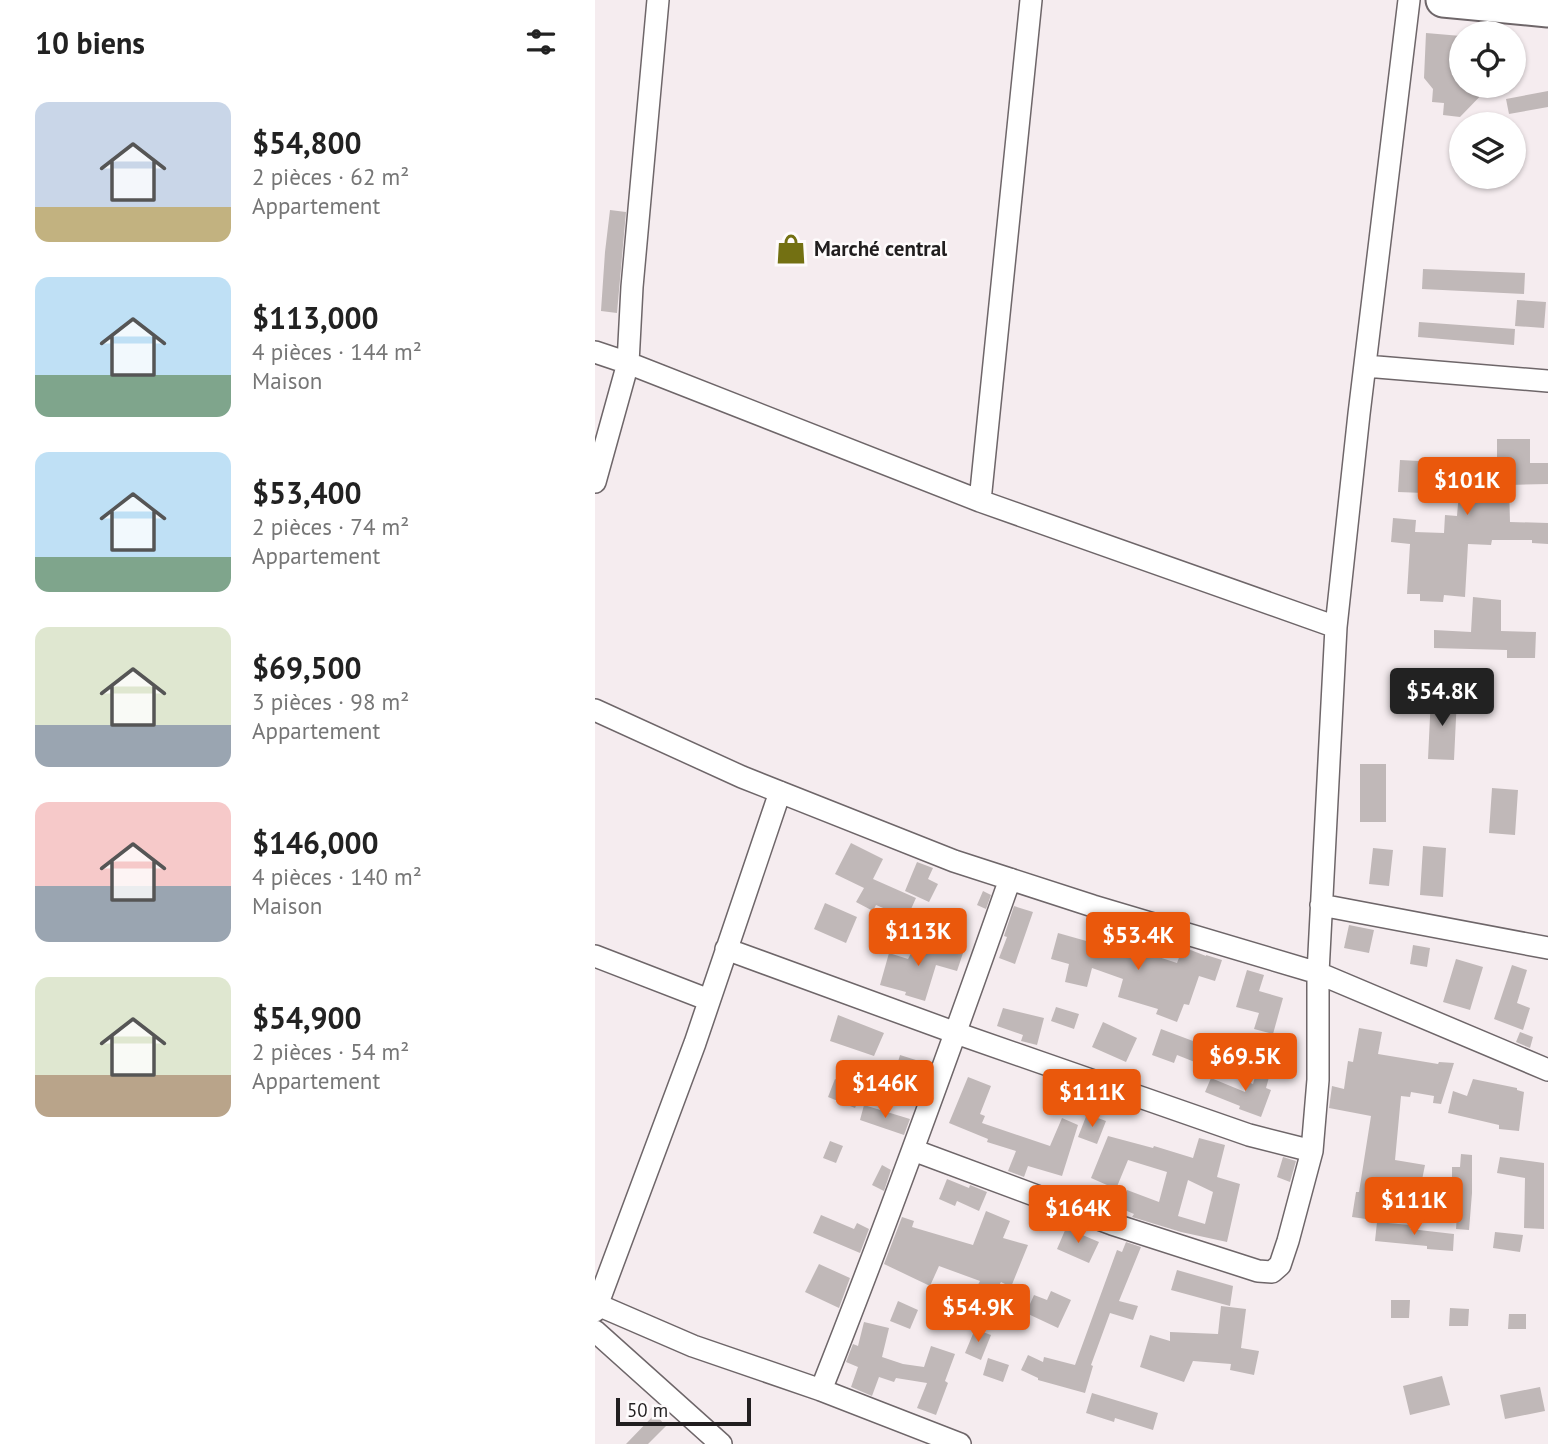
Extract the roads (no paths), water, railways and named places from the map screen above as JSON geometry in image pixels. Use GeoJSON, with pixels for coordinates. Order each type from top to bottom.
{"type":"FeatureCollection","features":[{"type":"Feature","properties":{"kind":"main road"},"geometry":{"type":"LineString","coordinates":[[1443,0],[1548,9]]}},
{"type":"Feature","properties":{"kind":"street"},"geometry":{"type":"LineString","coordinates":[[595,482],[628,363],[632,287],[658,0]]}},
{"type":"Feature","properties":{"kind":"street"},"geometry":{"type":"LineString","coordinates":[[980,500],[1031,0]]}},
{"type":"Feature","properties":{"kind":"street"},"geometry":{"type":"LineString","coordinates":[[912,1150],[1112,1224],[1258,1271],[1272,1272],[1280,1265],[1289,1241],[1312,1152],[1318,1080],[1318,973],[1336,627],[1409,0]]}},
{"type":"Feature","properties":{"kind":"street"},"geometry":{"type":"LineString","coordinates":[[595,352],[980,500],[1336,627]]}},
{"type":"Feature","properties":{"kind":"street"},"geometry":{"type":"LineString","coordinates":[[1365,366],[1548,381]]}},
{"type":"Feature","properties":{"kind":"street"},"geometry":{"type":"LineString","coordinates":[[595,710],[742,777],[954,861],[1318,973],[1548,1070]]}},
{"type":"Feature","properties":{"kind":"street"},"geometry":{"type":"LineString","coordinates":[[780,792],[709,1000],[596,1308],[960,1444]]}},
{"type":"Feature","properties":{"kind":"street"},"geometry":{"type":"LineString","coordinates":[[821,1390],[865,1280],[1010,879]]}},
{"type":"Feature","properties":{"kind":"street"},"geometry":{"type":"LineString","coordinates":[[1321,905],[1548,948]]}},
{"type":"Feature","properties":{"kind":"street"},"geometry":{"type":"LineString","coordinates":[[726,949],[1249,1135],[1312,1152]]}},
{"type":"Feature","properties":{"kind":"street"},"geometry":{"type":"LineString","coordinates":[[595,957],[709,1000]]}},
{"type":"Feature","properties":{"kind":"street"},"geometry":{"type":"LineString","coordinates":[[595,1331],[721,1444]]}},
{"type":"Feature","properties":{"kind":"place","name":"Marché central"},"geometry":{"type":"Point","coordinates":[791,249]}}]}
